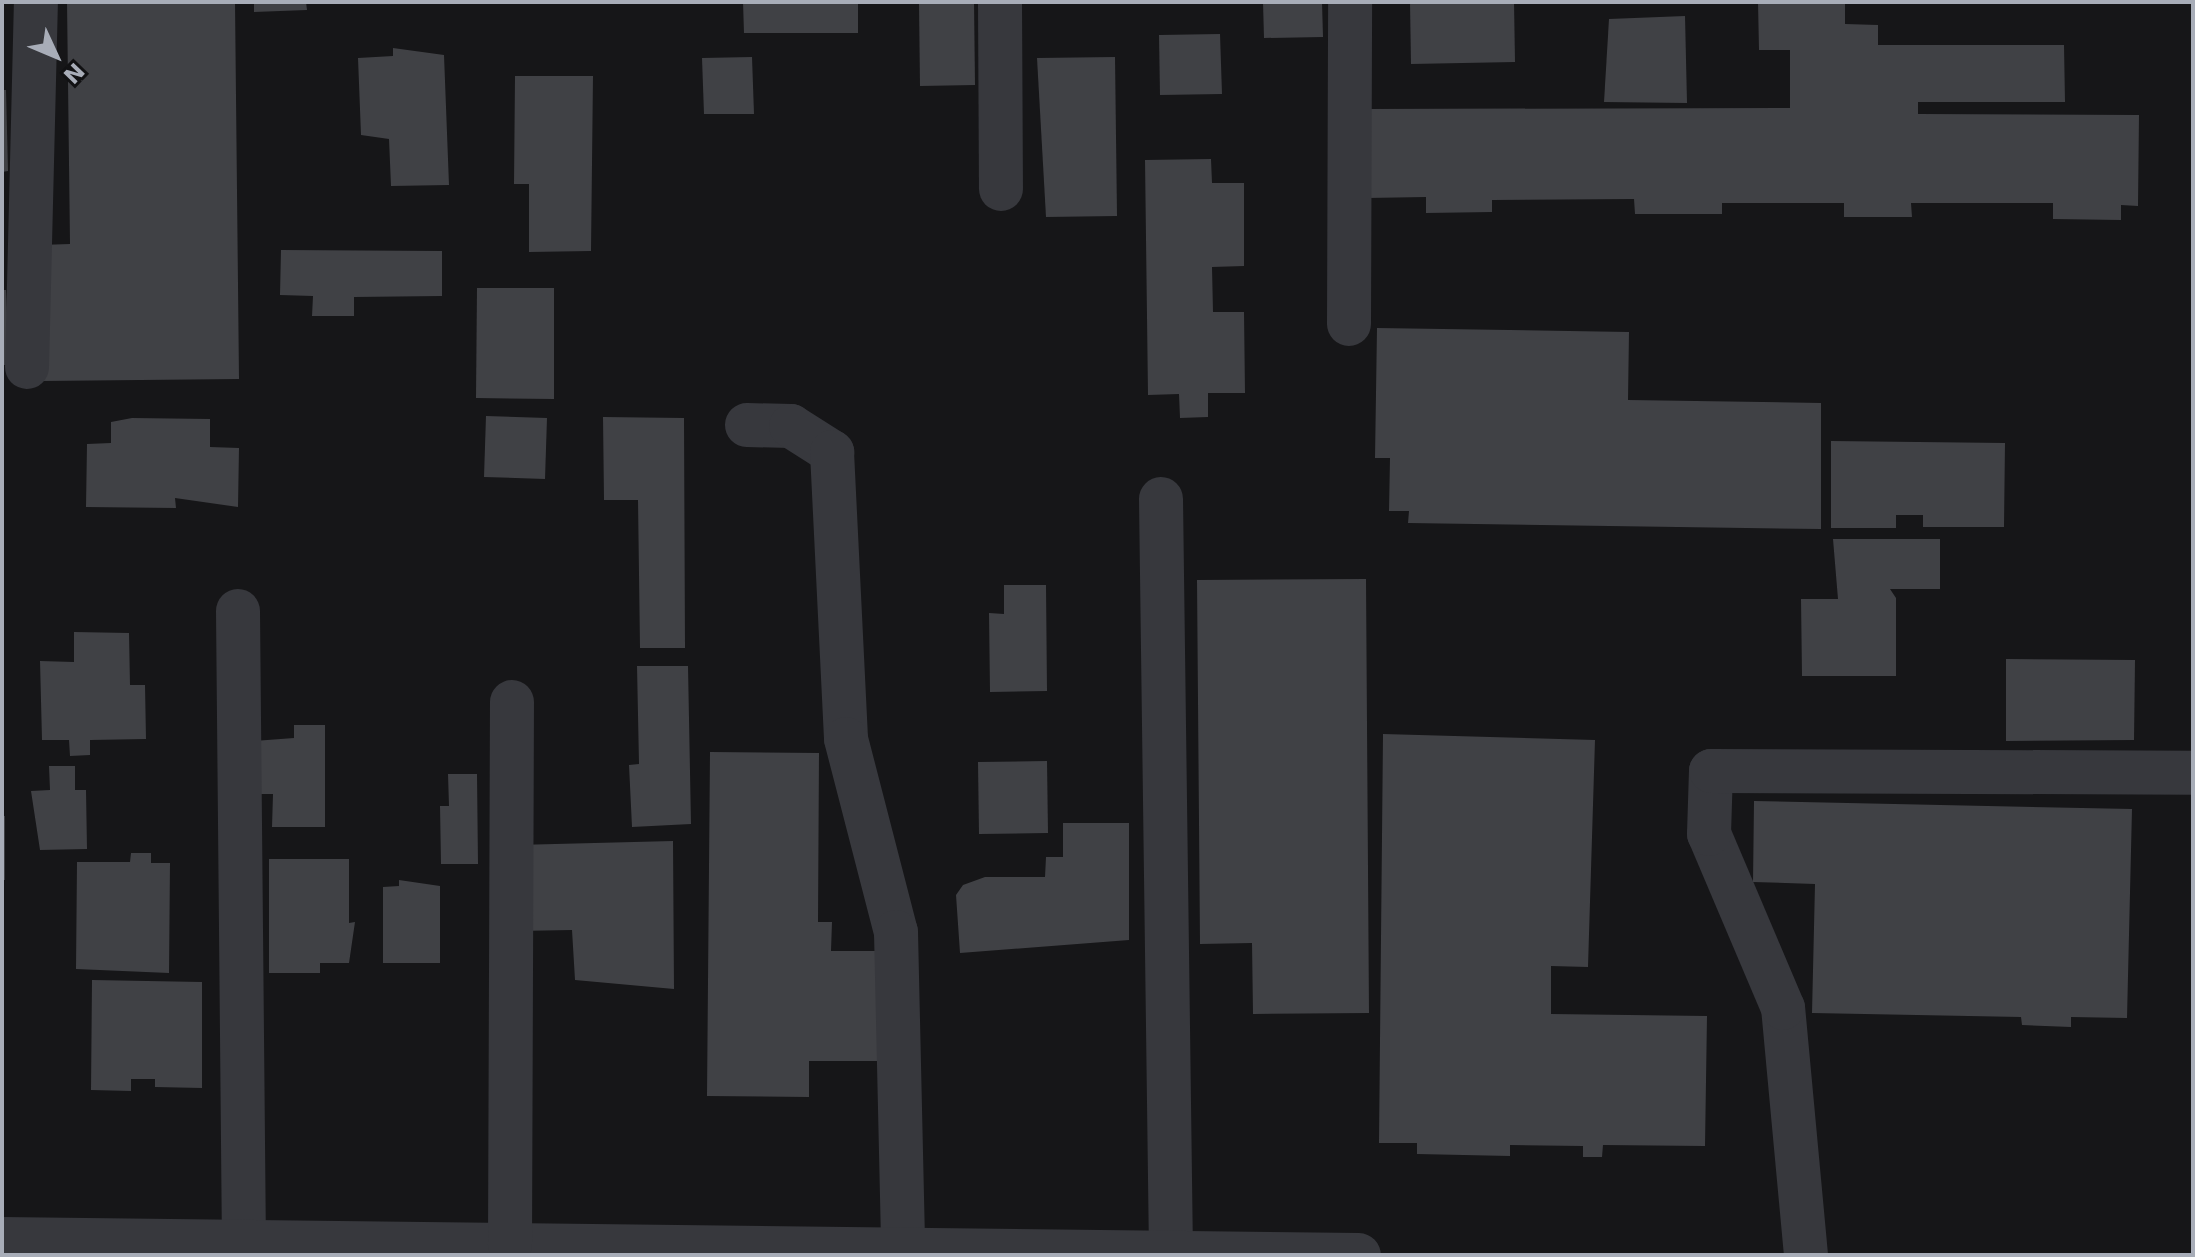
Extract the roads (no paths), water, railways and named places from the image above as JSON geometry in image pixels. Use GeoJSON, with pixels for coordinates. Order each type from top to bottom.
{"type":"FeatureCollection","features":[{"type":"Feature","properties":{"kind":"street"},"geometry":{"type":"LineString","coordinates":[[27,367],[36,2]]}},
{"type":"Feature","properties":{"kind":"street"},"geometry":{"type":"LineString","coordinates":[[1000,2],[1001,189]]}},
{"type":"Feature","properties":{"kind":"street"},"geometry":{"type":"LineString","coordinates":[[1349,324],[1350,2]]}},
{"type":"Feature","properties":{"kind":"street"},"geometry":{"type":"LineString","coordinates":[[747,425],[791,426],[832,452],[846,739],[896,932],[903,1249]]}},
{"type":"Feature","properties":{"kind":"street"},"geometry":{"type":"LineString","coordinates":[[1161,499],[1171,1253]]}},
{"type":"Feature","properties":{"kind":"street"},"geometry":{"type":"LineString","coordinates":[[238,611],[244,1242]]}},
{"type":"Feature","properties":{"kind":"street"},"geometry":{"type":"LineString","coordinates":[[510,1245],[512,702]]}},
{"type":"Feature","properties":{"kind":"street"},"geometry":{"type":"LineString","coordinates":[[1806,1255],[1783,1008],[1709,834],[1711,771],[2193,773]]}},
{"type":"Feature","properties":{"kind":"street"},"geometry":{"type":"LineString","coordinates":[[2,1239],[1359,1255]]}}]}
